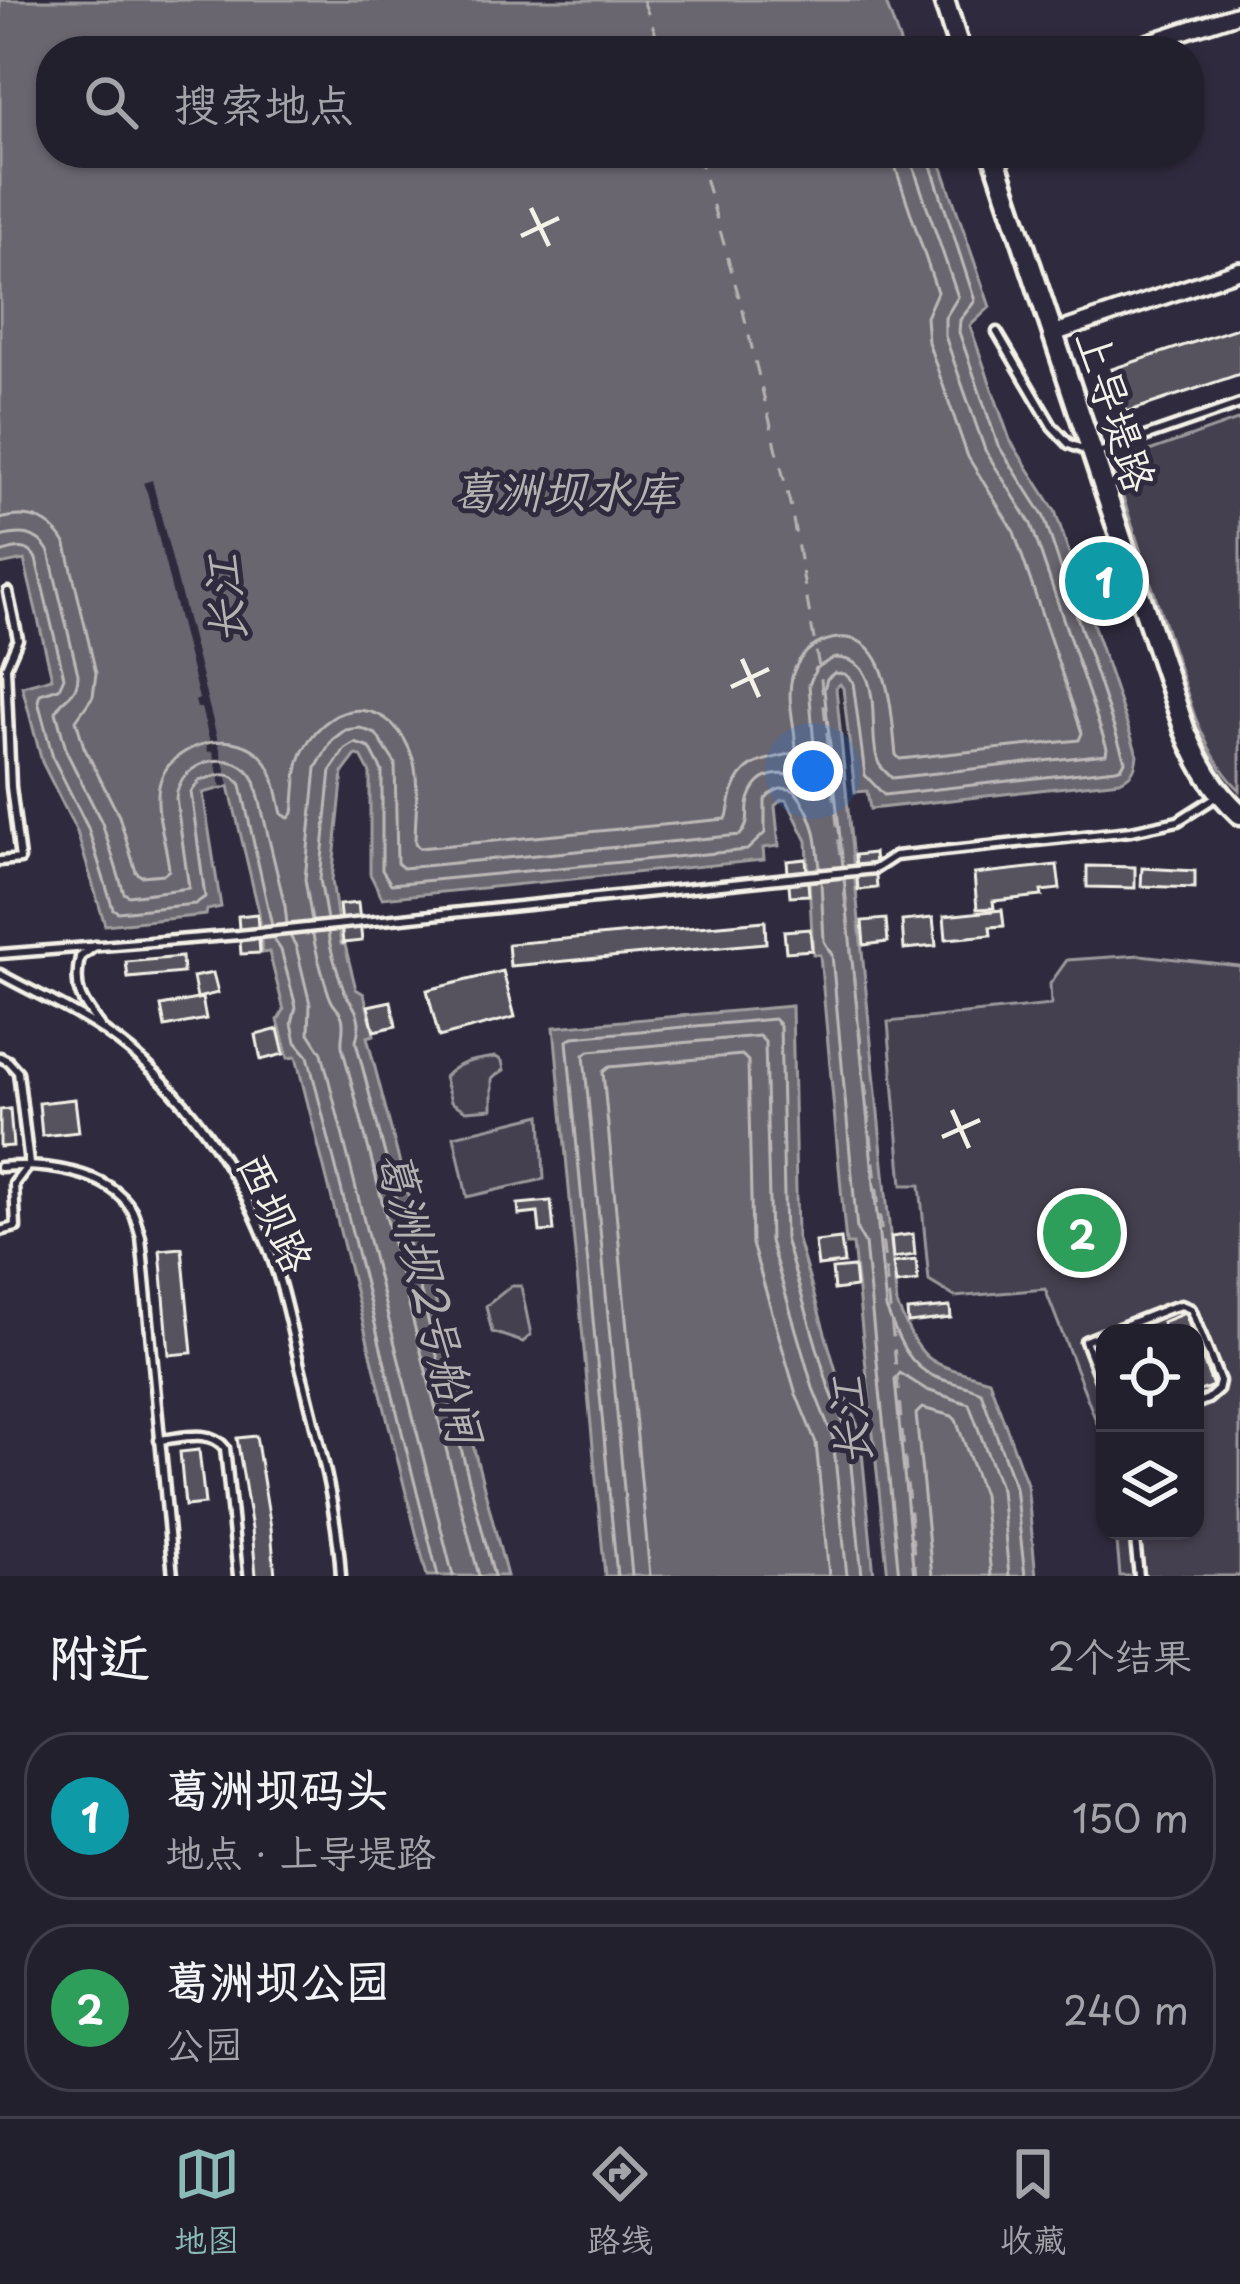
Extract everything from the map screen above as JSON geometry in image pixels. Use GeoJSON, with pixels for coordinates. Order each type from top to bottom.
{"type":"FeatureCollection","features":[{"type":"Feature","properties":{"kind":"street"},"geometry":{"type":"LineString","coordinates":[[944,0],[955,36]]}},
{"type":"Feature","properties":{"kind":"street"},"geometry":{"type":"LineString","coordinates":[[1169,36],[1240,13]]}},
{"type":"Feature","properties":{"kind":"street","name":"上导堤路"},"geometry":{"type":"LineString","coordinates":[[998,168],[1185,731],[1203,772],[1240,814]]}},
{"type":"Feature","properties":{"kind":"street"},"geometry":{"type":"LineString","coordinates":[[1055,333],[1240,270]]}},
{"type":"Feature","properties":{"kind":"lane"},"geometry":{"type":"LineString","coordinates":[[997,332],[1052,426],[1069,444],[1095,454],[1240,404]]}},
{"type":"Feature","properties":{"kind":"lane"},"geometry":{"type":"LineString","coordinates":[[0,861],[20,859],[11,787],[6,667],[18,639],[8,592]]}},
{"type":"Feature","properties":{"kind":"lane"},"geometry":{"type":"LineString","coordinates":[[0,787],[11,787]]}},
{"type":"Feature","properties":{"kind":"lane"},"geometry":{"type":"LineString","coordinates":[[0,954],[339,925],[879,868],[895,856],[1131,831],[1178,821],[1220,795]]}},
{"type":"Feature","properties":{"kind":"lane"},"geometry":{"type":"LineString","coordinates":[[95,946],[80,957],[76,974],[79,997],[102,1029]]}},
{"type":"Feature","properties":{"kind":"lane","name":"西坝路"},"geometry":{"type":"LineString","coordinates":[[0,974],[102,1029],[137,1057],[207,1134],[243,1190],[274,1264],[292,1333],[332,1502],[341,1576]]}},
{"type":"Feature","properties":{"kind":"lane"},"geometry":{"type":"LineString","coordinates":[[0,1058],[18,1072],[29,1164],[14,1184],[16,1227],[0,1232]]}},
{"type":"Feature","properties":{"kind":"lane"},"geometry":{"type":"LineString","coordinates":[[0,1167],[29,1164],[86,1176],[122,1197],[133,1211],[141,1237],[173,1576]]}},
{"type":"Feature","properties":{"kind":"lane"},"geometry":{"type":"LineString","coordinates":[[1129,1324],[1181,1305],[1191,1309],[1197,1324]]}},
{"type":"Feature","properties":{"kind":"lane"},"geometry":{"type":"LineString","coordinates":[[1096,1337],[1085,1341],[1096,1370]]}},
{"type":"Feature","properties":{"kind":"lane"},"geometry":{"type":"LineString","coordinates":[[1204,1341],[1220,1381],[1218,1390],[1204,1401]]}},
{"type":"Feature","properties":{"kind":"lane"},"geometry":{"type":"LineString","coordinates":[[159,1440],[206,1436],[218,1438],[225,1448],[238,1576]]}},
{"type":"Feature","properties":{"kind":"lane"},"geometry":{"type":"LineString","coordinates":[[1135,1540],[1139,1576]]}},
{"type":"Feature","properties":{"kind":"shaded area"},"geometry":{"type":"Polygon","coordinates":[[[1240,419],[1240,790],[1225,774],[1195,717],[1112,464],[1240,419]]]}},
{"type":"Feature","properties":{"kind":"shaded area"},"geometry":{"type":"Polygon","coordinates":[[[1140,955],[1240,966],[1240,1576],[1120,1576],[1117,1540],[1204,1540],[1204,1324],[1096,1324],[1096,1421],[1045,1289],[955,1297],[929,1281],[920,1185],[902,1185],[888,1022],[1051,1005],[1050,984],[1067,960],[1140,955]]]}},
{"type":"Feature","properties":{"kind":"shaded area"},"geometry":{"type":"Polygon","coordinates":[[[496,1057],[504,1070],[492,1078],[492,1109],[466,1111],[451,1102],[444,1077],[449,1072],[461,1064],[496,1057]]]}},
{"type":"Feature","properties":{"kind":"shaded area"},"geometry":{"type":"Polygon","coordinates":[[[541,1115],[544,1179],[467,1197],[454,1136],[541,1115]]]}},
{"type":"Feature","properties":{"kind":"shaded area"},"geometry":{"type":"Polygon","coordinates":[[[511,1286],[521,1286],[531,1335],[523,1342],[492,1332],[486,1306],[511,1286]]]}},
{"type":"Feature","properties":{"kind":"water","name":"葛洲坝水库"},"geometry":{"type":"Polygon","coordinates":[[[0,0],[885,0],[898,36],[36,36],[36,168],[942,168],[990,307],[970,326],[1010,440],[1055,511],[1137,754],[1133,771],[1120,781],[870,809],[867,791],[855,792],[843,688],[840,684],[836,688],[897,1305],[914,1340],[930,1359],[989,1380],[1027,1484],[1036,1576],[888,1576],[853,1244],[846,1244],[820,955],[813,954],[807,841],[787,800],[775,806],[779,846],[763,848],[764,860],[382,898],[370,874],[370,773],[356,755],[343,772],[332,880],[341,944],[356,989],[364,994],[374,1035],[367,1037],[507,1576],[427,1576],[296,1057],[288,1058],[278,1020],[284,1010],[269,952],[262,953],[259,912],[229,786],[203,793],[221,907],[207,910],[206,915],[105,925],[77,832],[42,762],[22,686],[52,678],[24,560],[0,565],[0,0]]]}},
{"type":"Feature","properties":{"kind":"water","name":"长江"},"geometry":{"type":"Polygon","coordinates":[[[792,1006],[797,1237],[839,1381],[860,1431],[874,1576],[605,1576],[554,1027],[792,1006]]]}},
{"type":"Feature","properties":{"kind":"pier"},"geometry":{"type":"Polygon","coordinates":[[[152,480],[229,785],[221,788],[213,751],[208,752],[210,742],[195,701],[199,699],[143,483],[152,480]]]}},
{"type":"Feature","properties":{"kind":"building"},"geometry":{"type":"Polygon","coordinates":[[[1240,327],[1240,374],[1127,412],[1112,369],[1240,327]]]}},
{"type":"Feature","properties":{"kind":"building"},"geometry":{"type":"Polygon","coordinates":[[[1107,567],[1120,605],[1106,610],[1093,572],[1107,567]]]}},
{"type":"Feature","properties":{"kind":"building"},"geometry":{"type":"Polygon","coordinates":[[[874,853],[877,888],[858,890],[855,855],[874,853]]]}},
{"type":"Feature","properties":{"kind":"building"},"geometry":{"type":"Polygon","coordinates":[[[806,859],[809,895],[790,896],[787,861],[806,859]]]}},
{"type":"Feature","properties":{"kind":"building"},"geometry":{"type":"Polygon","coordinates":[[[1057,865],[1060,889],[1041,891],[1042,896],[993,901],[994,908],[977,909],[974,874],[1057,865]]]}},
{"type":"Feature","properties":{"kind":"building"},"geometry":{"type":"Polygon","coordinates":[[[1087,866],[1135,867],[1135,888],[1087,887],[1087,866]]]}},
{"type":"Feature","properties":{"kind":"building"},"geometry":{"type":"Polygon","coordinates":[[[1142,868],[1195,871],[1195,888],[1141,886],[1142,868]]]}},
{"type":"Feature","properties":{"kind":"building"},"geometry":{"type":"Polygon","coordinates":[[[358,903],[362,941],[343,943],[339,905],[358,903]]]}},
{"type":"Feature","properties":{"kind":"building"},"geometry":{"type":"Polygon","coordinates":[[[1002,910],[1004,926],[990,927],[991,935],[946,939],[944,916],[1002,910]]]}},
{"type":"Feature","properties":{"kind":"building"},"geometry":{"type":"Polygon","coordinates":[[[257,914],[260,953],[241,954],[238,916],[257,914]]]}},
{"type":"Feature","properties":{"kind":"building"},"geometry":{"type":"Polygon","coordinates":[[[933,918],[936,946],[904,949],[902,921],[933,918]]]}},
{"type":"Feature","properties":{"kind":"building"},"geometry":{"type":"Polygon","coordinates":[[[886,919],[888,942],[864,945],[862,921],[886,919]]]}},
{"type":"Feature","properties":{"kind":"building"},"geometry":{"type":"Polygon","coordinates":[[[765,921],[766,943],[510,966],[508,944],[765,921]]]}},
{"type":"Feature","properties":{"kind":"building"},"geometry":{"type":"Polygon","coordinates":[[[810,929],[812,950],[786,952],[784,931],[810,929]]]}},
{"type":"Feature","properties":{"kind":"building"},"geometry":{"type":"Polygon","coordinates":[[[182,957],[183,973],[128,978],[126,962],[182,957]]]}},
{"type":"Feature","properties":{"kind":"building"},"geometry":{"type":"Polygon","coordinates":[[[503,971],[515,1017],[439,1037],[427,990],[503,971]]]}},
{"type":"Feature","properties":{"kind":"building"},"geometry":{"type":"Polygon","coordinates":[[[213,973],[218,993],[197,998],[193,977],[213,973]]]}},
{"type":"Feature","properties":{"kind":"building"},"geometry":{"type":"Polygon","coordinates":[[[202,998],[206,1019],[165,1027],[161,1006],[202,998]]]}},
{"type":"Feature","properties":{"kind":"building"},"geometry":{"type":"Polygon","coordinates":[[[391,1001],[396,1026],[374,1031],[368,1006],[391,1001]]]}},
{"type":"Feature","properties":{"kind":"building"},"geometry":{"type":"Polygon","coordinates":[[[278,1029],[284,1054],[261,1060],[256,1035],[278,1029]]]}},
{"type":"Feature","properties":{"kind":"building"},"geometry":{"type":"Polygon","coordinates":[[[75,1099],[79,1132],[42,1136],[39,1103],[75,1099]]]}},
{"type":"Feature","properties":{"kind":"building"},"geometry":{"type":"Polygon","coordinates":[[[10,1109],[13,1146],[0,1147],[0,1110],[10,1109]]]}},
{"type":"Feature","properties":{"kind":"building"},"geometry":{"type":"Polygon","coordinates":[[[551,1201],[554,1231],[540,1232],[538,1213],[519,1215],[518,1204],[551,1201]]]}},
{"type":"Feature","properties":{"kind":"building"},"geometry":{"type":"Polygon","coordinates":[[[913,1234],[915,1255],[893,1258],[891,1237],[913,1234]]]}},
{"type":"Feature","properties":{"kind":"building"},"geometry":{"type":"Polygon","coordinates":[[[841,1239],[844,1263],[818,1266],[815,1242],[841,1239]]]}},
{"type":"Feature","properties":{"kind":"building"},"geometry":{"type":"Polygon","coordinates":[[[182,1248],[192,1353],[169,1355],[160,1250],[182,1248]]]}},
{"type":"Feature","properties":{"kind":"building"},"geometry":{"type":"Polygon","coordinates":[[[916,1260],[918,1281],[896,1284],[893,1263],[916,1260]]]}},
{"type":"Feature","properties":{"kind":"building"},"geometry":{"type":"Polygon","coordinates":[[[854,1267],[856,1287],[834,1290],[832,1269],[854,1267]]]}},
{"type":"Feature","properties":{"kind":"building"},"geometry":{"type":"Polygon","coordinates":[[[950,1307],[951,1318],[908,1323],[907,1311],[950,1307]]]}},
{"type":"Feature","properties":{"kind":"building"},"geometry":{"type":"Polygon","coordinates":[[[1185,1313],[1189,1324],[1163,1324],[1185,1313]]]}},
{"type":"Feature","properties":{"kind":"building"},"geometry":{"type":"Polygon","coordinates":[[[1204,1363],[1213,1386],[1204,1390],[1204,1363]]]}},
{"type":"Feature","properties":{"kind":"building"},"geometry":{"type":"Polygon","coordinates":[[[256,1436],[275,1576],[256,1576],[237,1438],[256,1436]]]}},
{"type":"Feature","properties":{"kind":"building"},"geometry":{"type":"Polygon","coordinates":[[[199,1450],[205,1504],[185,1506],[180,1452],[199,1450]]]}},
{"type":"Feature","properties":{"kind":"ferry route"},"geometry":{"type":"LineString","coordinates":[[643,0],[656,36]]}},
{"type":"Feature","properties":{"kind":"ferry route"},"geometry":{"type":"LineString","coordinates":[[702,168],[791,508],[821,679],[916,1576]]}},
{"type":"Feature","properties":{"kind":"place","name":"葛洲坝码头"},"geometry":{"type":"Point","coordinates":[1104,581]}},
{"type":"Feature","properties":{"kind":"place","name":"葛洲坝公园"},"geometry":{"type":"Point","coordinates":[1082,1233]}},
{"type":"Feature","properties":{"kind":"water label","name":"葛洲坝2号船闸"},"geometry":{"type":"Point","coordinates":[433,1296]}}]}
